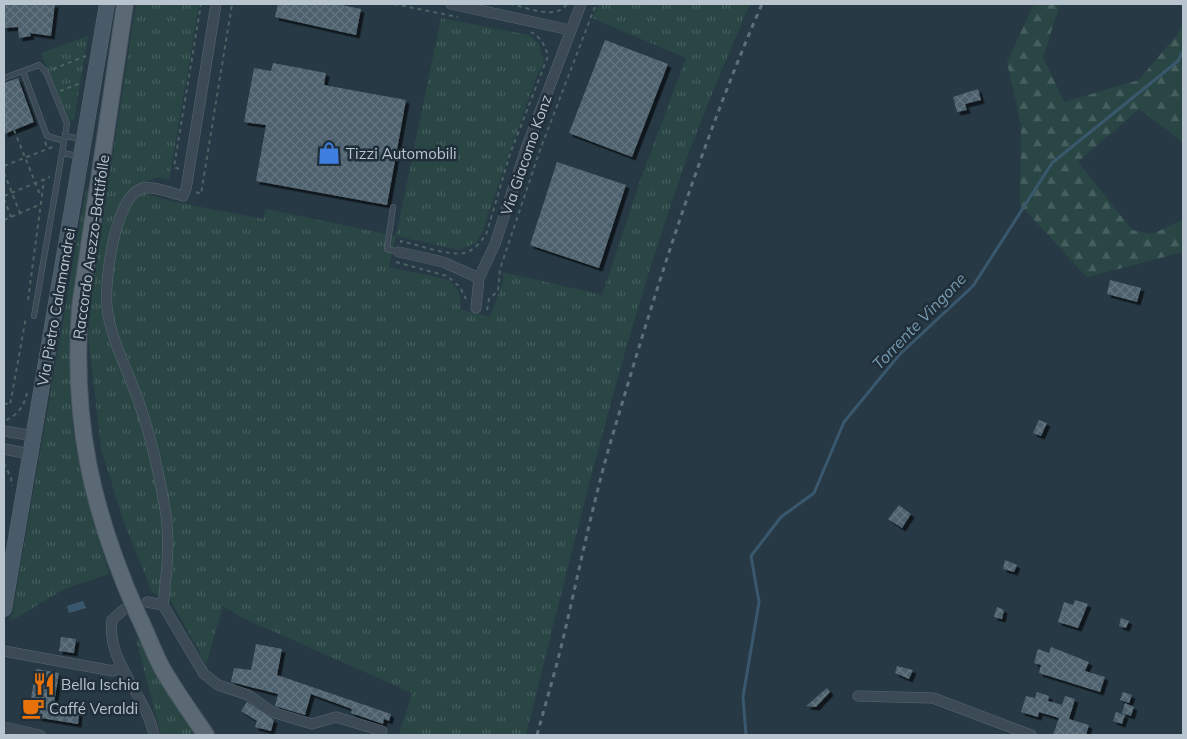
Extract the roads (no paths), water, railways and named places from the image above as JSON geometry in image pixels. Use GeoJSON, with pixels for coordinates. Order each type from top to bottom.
{"type":"FeatureCollection","features":[{"type":"Feature","properties":{"kind":"main road","name":"Via Pietro Calamandrei"},"geometry":{"type":"LineString","coordinates":[[4,609],[107,4]]}},
{"type":"Feature","properties":{"kind":"main road","name":"Raccordo Arezzo-Battifolle"},"geometry":{"type":"LineString","coordinates":[[125,4],[80,307],[77,346],[78,395],[82,437],[90,480],[102,524],[118,570],[162,668],[206,735]]}},
{"type":"Feature","properties":{"kind":"street"},"geometry":{"type":"LineString","coordinates":[[216,4],[186,190],[183,196],[151,188],[141,188],[131,196],[123,206],[119,219],[106,288],[107,307],[111,324],[139,401],[164,504],[168,558],[163,605],[204,674],[218,685],[248,695],[272,712],[312,724],[336,717],[382,731]]}},
{"type":"Feature","properties":{"kind":"street"},"geometry":{"type":"LineString","coordinates":[[451,4],[570,30]]}},
{"type":"Feature","properties":{"kind":"street","name":"Via Giacomo Konz"},"geometry":{"type":"LineString","coordinates":[[476,308],[480,278],[495,244],[527,146],[581,4]]}},
{"type":"Feature","properties":{"kind":"street"},"geometry":{"type":"LineString","coordinates":[[399,252],[443,262],[480,278]]}},
{"type":"Feature","properties":{"kind":"street"},"geometry":{"type":"LineString","coordinates":[[4,431],[34,436]]}},
{"type":"Feature","properties":{"kind":"street"},"geometry":{"type":"LineString","coordinates":[[4,449],[30,454]]}},
{"type":"Feature","properties":{"kind":"street"},"geometry":{"type":"LineString","coordinates":[[147,602],[163,605]]}},
{"type":"Feature","properties":{"kind":"street"},"geometry":{"type":"LineString","coordinates":[[123,610],[112,620],[110,630],[117,658],[136,691],[154,735]]}},
{"type":"Feature","properties":{"kind":"street"},"geometry":{"type":"LineString","coordinates":[[4,651],[113,671],[122,667]]}},
{"type":"Feature","properties":{"kind":"street"},"geometry":{"type":"LineString","coordinates":[[858,696],[933,698],[1031,735]]}},
{"type":"Feature","properties":{"kind":"street"},"geometry":{"type":"LineString","coordinates":[[4,727],[40,735]]}},
{"type":"Feature","properties":{"kind":"lane"},"geometry":{"type":"LineString","coordinates":[[4,78],[38,65],[46,72],[67,124],[34,316]]}},
{"type":"Feature","properties":{"kind":"lane"},"geometry":{"type":"LineString","coordinates":[[23,71],[47,136],[85,139]]}},
{"type":"Feature","properties":{"kind":"lane"},"geometry":{"type":"LineString","coordinates":[[62,153],[82,157]]}},
{"type":"Feature","properties":{"kind":"lane"},"geometry":{"type":"LineString","coordinates":[[394,207],[386,249],[399,252]]}},
{"type":"Feature","properties":{"kind":"water"},"geometry":{"type":"Polygon","coordinates":[[[83,601],[86,608],[69,613],[67,606],[83,601]]]}},
{"type":"Feature","properties":{"kind":"waterway","name":"Torrente Vingone"},"geometry":{"type":"LineString","coordinates":[[746,735],[743,697],[759,602],[751,556],[781,517],[814,493],[844,422],[899,355],[973,286],[1052,163],[1178,61],[1183,51]]}},
{"type":"Feature","properties":{"kind":"railway"},"geometry":{"type":"LineString","coordinates":[[537,735],[561,648],[603,468],[644,332],[698,166],[739,58],[762,4]]}},
{"type":"Feature","properties":{"kind":"place","name":"Tizzi Automobili"},"geometry":{"type":"Point","coordinates":[329,153]}},
{"type":"Feature","properties":{"kind":"place","name":"Bella Ischia"},"geometry":{"type":"Point","coordinates":[44,684]}},
{"type":"Feature","properties":{"kind":"place","name":"Caffé Veraldi"},"geometry":{"type":"Point","coordinates":[33,708]}}]}
